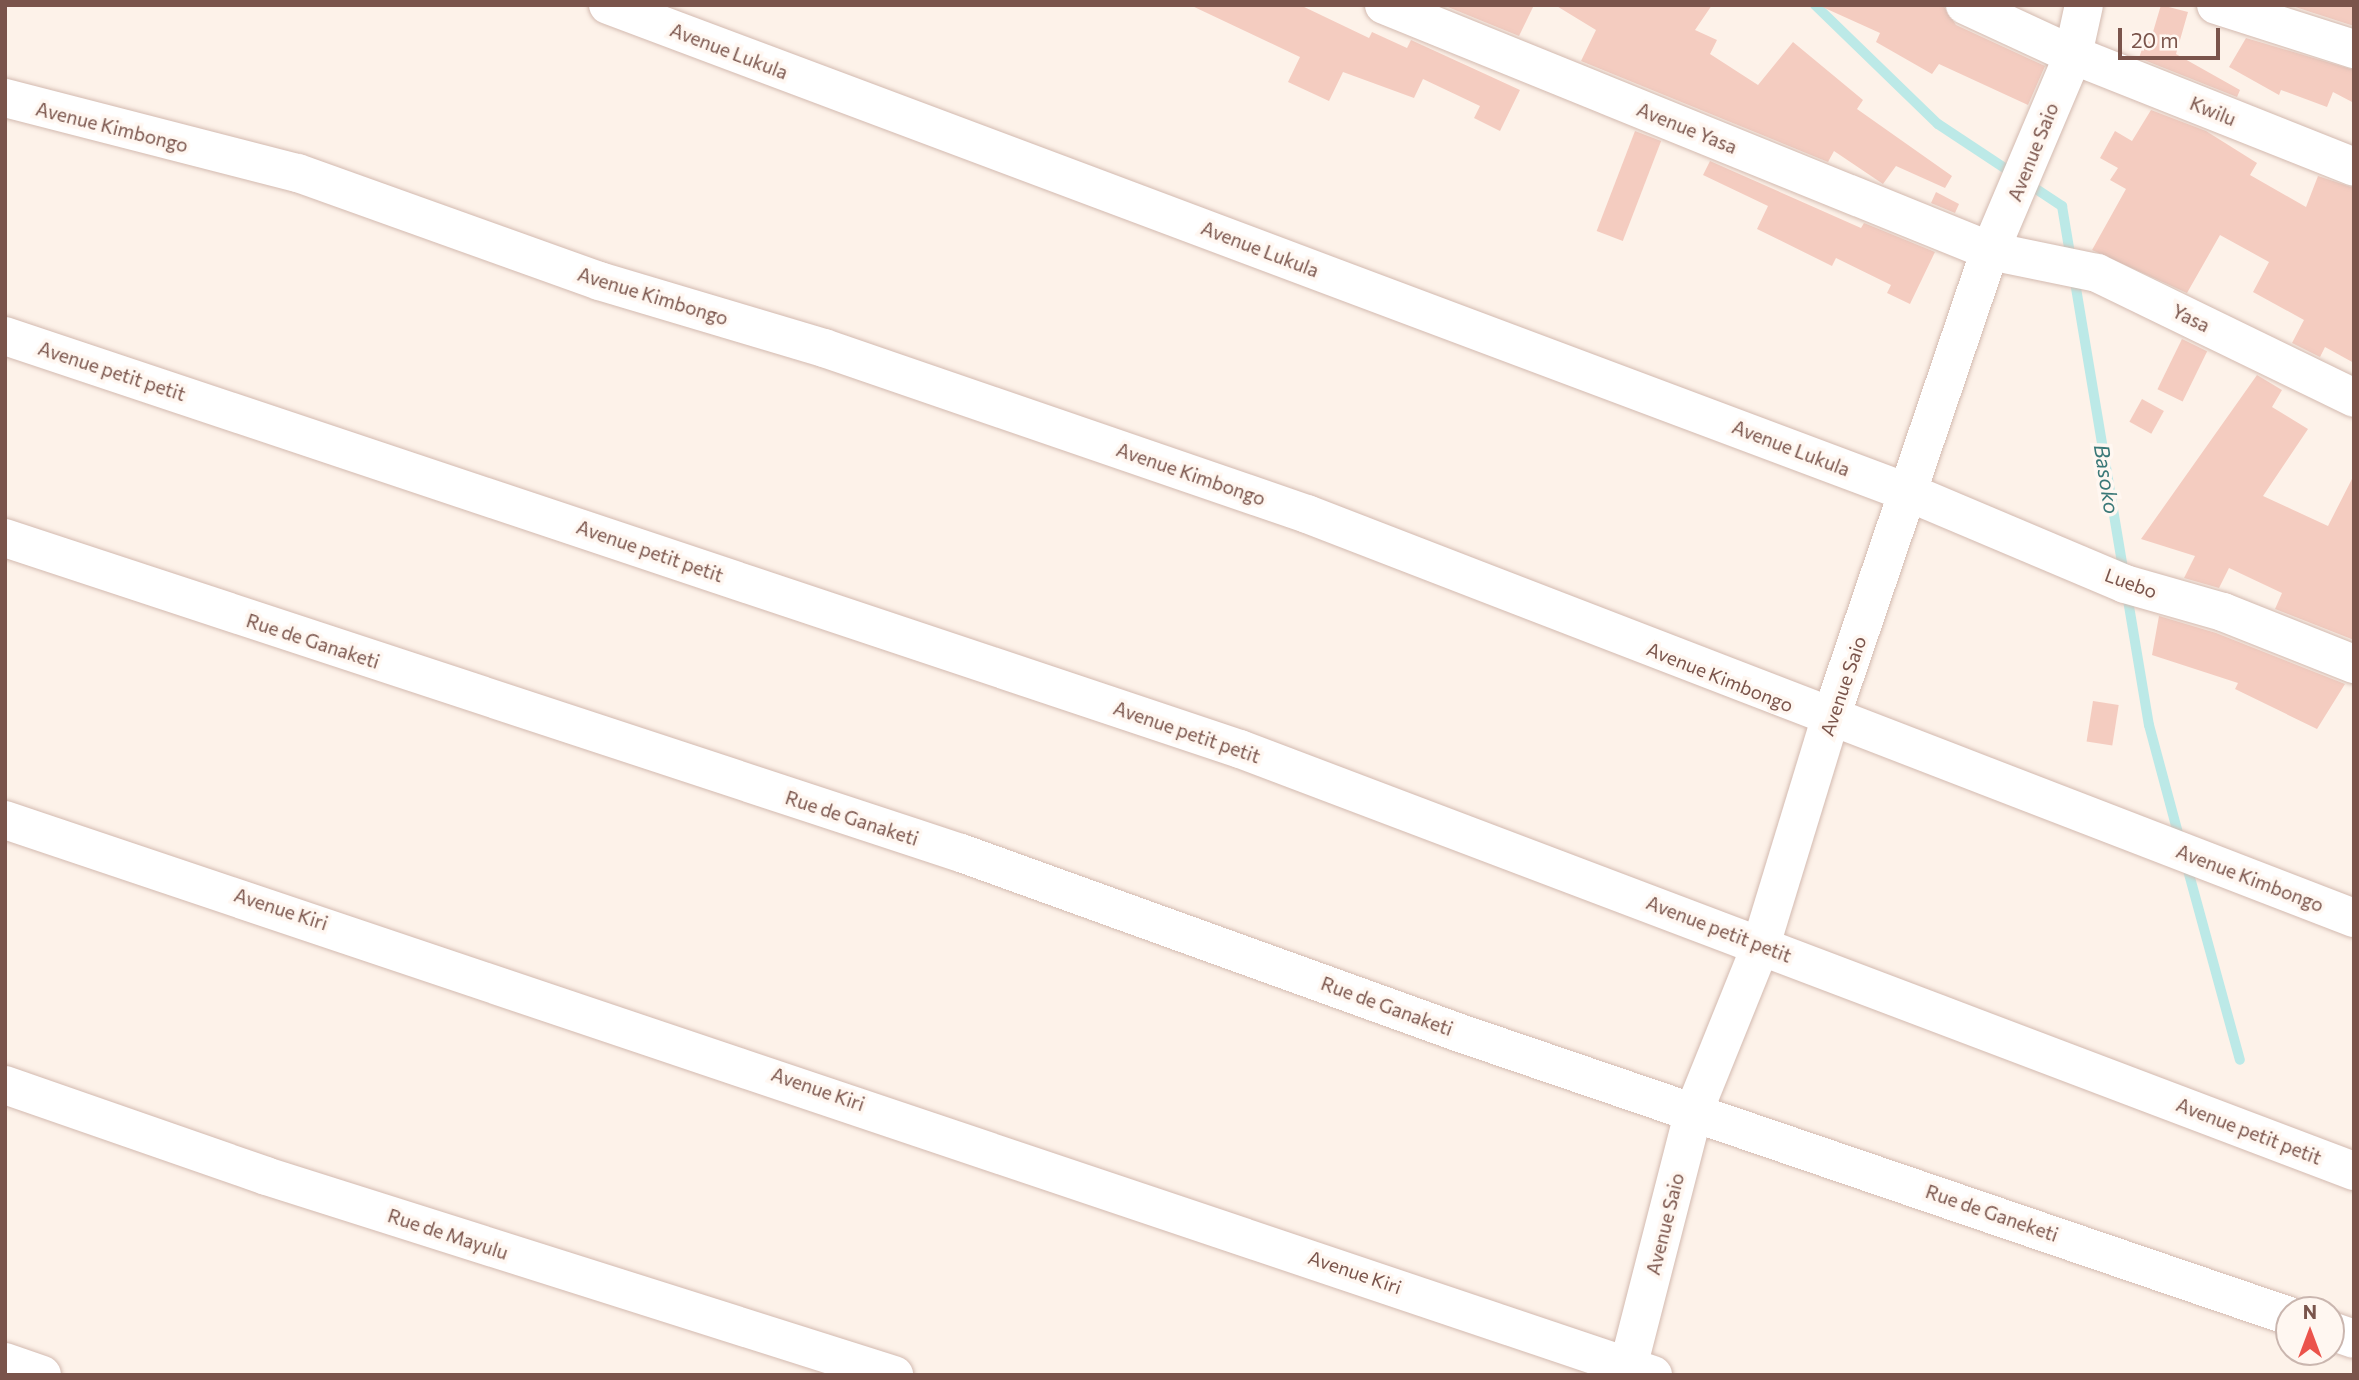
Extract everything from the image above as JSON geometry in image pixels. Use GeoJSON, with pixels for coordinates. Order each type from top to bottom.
{"type":"FeatureCollection","features":[{"type":"Feature","properties":{"kind":"street","name":"Avenue Lukula"},"geometry":{"type":"LineString","coordinates":[[608,5],[1912,494]]}},
{"type":"Feature","properties":{"kind":"street","name":"Avenue Yasa"},"geometry":{"type":"LineString","coordinates":[[1384,5],[2006,256]]}},
{"type":"Feature","properties":{"kind":"street","name":"Kwilu"},"geometry":{"type":"LineString","coordinates":[[1965,5],[2073,55],[2354,167]]}},
{"type":"Feature","properties":{"kind":"street","name":"Avenue Saio"},"geometry":{"type":"LineString","coordinates":[[1636,1372],[1694,1111],[1761,945],[1830,720],[1912,494],[2006,256],[2012,206],[2073,55],[2084,5]]}},
{"type":"Feature","properties":{"kind":"street"},"geometry":{"type":"LineString","coordinates":[[2216,5],[2354,49]]}},
{"type":"Feature","properties":{"kind":"street","name":"Avenue Kimbongo"},"geometry":{"type":"LineString","coordinates":[[5,98],[298,173],[599,281],[850,357],[1307,514],[1830,720],[2354,918]]}},
{"type":"Feature","properties":{"kind":"street","name":"Yasa"},"geometry":{"type":"LineString","coordinates":[[2006,256],[2097,273],[2354,398]]}},
{"type":"Feature","properties":{"kind":"street","name":"Avenue petit petit"},"geometry":{"type":"LineString","coordinates":[[5,336],[1240,749],[2354,1171]]}},
{"type":"Feature","properties":{"kind":"street","name":"Luebo"},"geometry":{"type":"LineString","coordinates":[[1912,494],[2125,584],[2223,612],[2354,664]]}},
{"type":"Feature","properties":{"kind":"street","name":"Rue de Ganaketi"},"geometry":{"type":"LineString","coordinates":[[5,538],[961,853],[1694,1111]]}},
{"type":"Feature","properties":{"kind":"street","name":"Avenue Kiri"},"geometry":{"type":"LineString","coordinates":[[5,820],[1636,1372]]}},
{"type":"Feature","properties":{"kind":"street","name":"Rue de Mayulu"},"geometry":{"type":"LineString","coordinates":[[5,1085],[266,1176],[894,1375]]}},
{"type":"Feature","properties":{"kind":"street","name":"Rue de Ganeketi"},"geometry":{"type":"LineString","coordinates":[[1694,1111],[2275,1311]]}},
{"type":"Feature","properties":{"kind":"street"},"geometry":{"type":"LineString","coordinates":[[5,1362],[42,1375]]}},
{"type":"Feature","properties":{"kind":"building"},"geometry":{"type":"Polygon","coordinates":[[[1190,5],[1300,5],[1369,38],[1372,32],[1407,48],[1411,40],[1520,90],[1500,131],[1474,118],[1480,106],[1423,79],[1414,98],[1343,72],[1329,101],[1288,82],[1300,57],[1190,5]]]}},
{"type":"Feature","properties":{"kind":"building"},"geometry":{"type":"Polygon","coordinates":[[[1443,5],[1534,5],[1519,36],[1443,5]]]}},
{"type":"Feature","properties":{"kind":"building"},"geometry":{"type":"Polygon","coordinates":[[[1555,5],[1712,5],[1695,30],[1717,40],[1710,54],[1758,85],[1793,42],[1863,100],[1857,109],[1952,176],[1945,188],[1896,166],[1883,184],[1834,151],[1828,162],[1581,61],[1596,30],[1555,5]]]}},
{"type":"Feature","properties":{"kind":"building"},"geometry":{"type":"Polygon","coordinates":[[[1818,5],[1943,5],[1956,25],[2045,66],[2028,105],[1939,64],[1932,74],[1876,42],[1880,33],[1818,5]]]}},
{"type":"Feature","properties":{"kind":"building"},"geometry":{"type":"Polygon","coordinates":[[[2161,5],[2188,12],[2176,54],[2240,90],[2237,97],[2139,58],[2145,40],[2150,42],[2161,5]]]}},
{"type":"Feature","properties":{"kind":"building"},"geometry":{"type":"Polygon","coordinates":[[[2289,5],[2354,5],[2354,26],[2289,5]]]}},
{"type":"Feature","properties":{"kind":"building"},"geometry":{"type":"Polygon","coordinates":[[[2246,38],[2354,70],[2354,103],[2333,92],[2327,107],[2281,90],[2279,95],[2229,67],[2246,38]]]}},
{"type":"Feature","properties":{"kind":"building"},"geometry":{"type":"Polygon","coordinates":[[[2151,110],[2206,131],[2257,163],[2250,175],[2306,207],[2318,176],[2354,188],[2354,363],[2325,347],[2320,357],[2292,343],[2304,320],[2253,292],[2269,262],[2220,235],[2187,293],[2092,250],[2126,189],[2110,180],[2118,168],[2100,158],[2115,131],[2132,141],[2151,110]]]}},
{"type":"Feature","properties":{"kind":"building"},"geometry":{"type":"Polygon","coordinates":[[[1635,131],[1661,141],[1623,241],[1597,231],[1635,131]]]}},
{"type":"Feature","properties":{"kind":"building"},"geometry":{"type":"Polygon","coordinates":[[[1710,161],[1861,228],[1864,223],[1935,252],[1910,304],[1887,293],[1891,285],[1836,258],[1832,266],[1757,229],[1768,206],[1703,175],[1710,161]]]}},
{"type":"Feature","properties":{"kind":"building"},"geometry":{"type":"Polygon","coordinates":[[[1936,192],[1959,204],[1955,213],[1931,203],[1936,192]]]}},
{"type":"Feature","properties":{"kind":"building"},"geometry":{"type":"Polygon","coordinates":[[[2182,339],[2207,351],[2183,402],[2157,389],[2182,339]]]}},
{"type":"Feature","properties":{"kind":"building"},"geometry":{"type":"Polygon","coordinates":[[[2257,375],[2282,390],[2272,407],[2308,429],[2263,496],[2328,526],[2354,475],[2354,640],[2275,609],[2282,593],[2229,568],[2219,588],[2184,578],[2195,556],[2141,539],[2257,375]]]}},
{"type":"Feature","properties":{"kind":"building"},"geometry":{"type":"Polygon","coordinates":[[[2142,399],[2164,411],[2151,434],[2129,422],[2142,399]]]}},
{"type":"Feature","properties":{"kind":"building"},"geometry":{"type":"Polygon","coordinates":[[[2159,616],[2216,633],[2345,684],[2317,729],[2235,689],[2238,683],[2152,655],[2159,616]]]}},
{"type":"Feature","properties":{"kind":"building"},"geometry":{"type":"Polygon","coordinates":[[[2093,701],[2119,705],[2112,746],[2087,741],[2093,701]]]}},
{"type":"Feature","properties":{"kind":"waterway","name":"Basoko"},"geometry":{"type":"LineString","coordinates":[[1815,5],[1938,124],[2062,206],[2071,260]]}},
{"type":"Feature","properties":{"kind":"waterway","name":"Basoko"},"geometry":{"type":"LineString","coordinates":[[2074,276],[2124,574]]}},
{"type":"Feature","properties":{"kind":"waterway","name":"Basoko"},"geometry":{"type":"LineString","coordinates":[[2127,594],[2149,725],[2180,841]]}},
{"type":"Feature","properties":{"kind":"waterway","name":"Basoko"},"geometry":{"type":"LineString","coordinates":[[2186,863],[2240,1060]]}}]}
